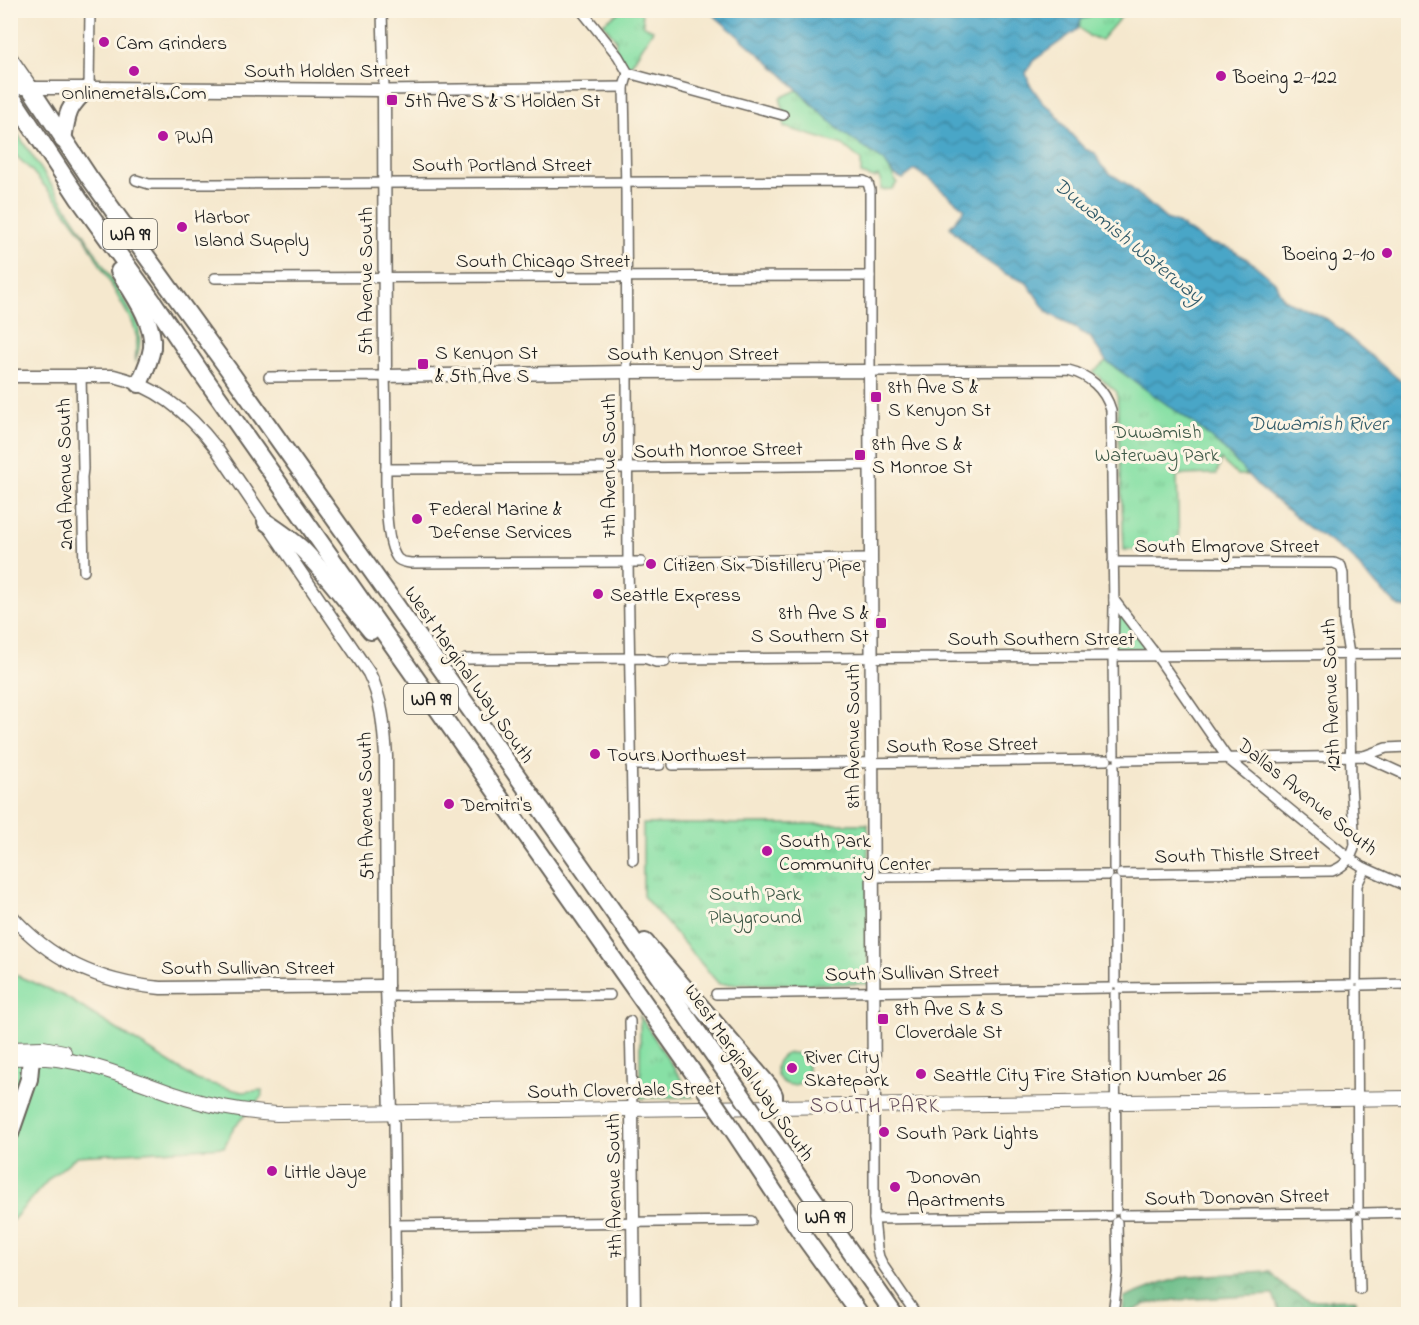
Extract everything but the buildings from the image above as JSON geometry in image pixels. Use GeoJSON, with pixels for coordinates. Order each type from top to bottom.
{"type":"FeatureCollection","features":[{"type":"Feature","properties":{"kind":"highway","name":"West Marginal Way South"},"geometry":{"type":"LineString","coordinates":[[10,59],[63,140],[584,870],[894,1314]]}},
{"type":"Feature","properties":{"kind":"highway"},"geometry":{"type":"LineString","coordinates":[[63,140],[71,105],[89,88]]}},
{"type":"Feature","properties":{"kind":"highway","name":"WA 99"},"geometry":{"type":"LineString","coordinates":[[10,94],[79,199],[709,1095],[802,1234],[860,1314]]}},
{"type":"Feature","properties":{"kind":"highway"},"geometry":{"type":"LineString","coordinates":[[79,199],[150,327],[152,351],[139,384]]}},
{"type":"Feature","properties":{"kind":"highway"},"geometry":{"type":"LineString","coordinates":[[266,522],[304,551],[471,756]]}},
{"type":"Feature","properties":{"kind":"highway"},"geometry":{"type":"LineString","coordinates":[[584,870],[769,1086],[774,1095],[774,1107]]}},
{"type":"Feature","properties":{"kind":"highway"},"geometry":{"type":"LineString","coordinates":[[10,1134],[29,1079],[31,1058]]}},
{"type":"Feature","properties":{"kind":"main road","name":"South Cloverdale Street"},"geometry":{"type":"LineString","coordinates":[[10,1049],[43,1048],[60,1051],[151,1080],[166,1091]]}},
{"type":"Feature","properties":{"kind":"main road","name":"South Cloverdale Street"},"geometry":{"type":"LineString","coordinates":[[10,1058],[57,1059],[107,1071],[217,1106],[259,1113],[284,1114],[1408,1098]]}},
{"type":"Feature","properties":{"kind":"street"},"geometry":{"type":"LineString","coordinates":[[89,88],[90,10]]}},
{"type":"Feature","properties":{"kind":"street","name":"5th Avenue South"},"geometry":{"type":"LineString","coordinates":[[382,10],[386,469],[389,531],[394,550],[402,562],[410,563],[628,562]]}},
{"type":"Feature","properties":{"kind":"street"},"geometry":{"type":"LineString","coordinates":[[581,10],[618,56],[628,73],[783,115]]}},
{"type":"Feature","properties":{"kind":"street","name":"7th Avenue South"},"geometry":{"type":"LineString","coordinates":[[628,73],[624,87],[633,860]]}},
{"type":"Feature","properties":{"kind":"street","name":"South Holden Street"},"geometry":{"type":"LineString","coordinates":[[10,88],[384,90],[624,87]]}},
{"type":"Feature","properties":{"kind":"street","name":"South Portland Street"},"geometry":{"type":"LineString","coordinates":[[136,180],[149,184],[859,180],[868,183]]}},
{"type":"Feature","properties":{"kind":"street","name":"8th Avenue South"},"geometry":{"type":"LineString","coordinates":[[868,183],[870,190],[874,1219],[879,1257],[916,1314]]}},
{"type":"Feature","properties":{"kind":"street","name":"South Chicago Street"},"geometry":{"type":"LineString","coordinates":[[215,278],[870,276]]}},
{"type":"Feature","properties":{"kind":"street","name":"South Kenyon Street"},"geometry":{"type":"LineString","coordinates":[[269,376],[1068,370],[1081,374],[1097,386],[1107,398],[1111,410],[1113,562]]}},
{"type":"Feature","properties":{"kind":"street","name":"2nd Avenue South"},"geometry":{"type":"LineString","coordinates":[[81,375],[84,571]]}},
{"type":"Feature","properties":{"kind":"street"},"geometry":{"type":"LineString","coordinates":[[10,376],[114,376],[139,384]]}},
{"type":"Feature","properties":{"kind":"street","name":"5th Avenue South"},"geometry":{"type":"LineString","coordinates":[[139,384],[175,405],[206,434],[361,660],[378,693],[386,756],[388,991],[396,1225],[396,1314]]}},
{"type":"Feature","properties":{"kind":"street","name":"South Monroe Street"},"geometry":{"type":"LineString","coordinates":[[386,469],[871,465]]}},
{"type":"Feature","properties":{"kind":"street"},"geometry":{"type":"LineString","coordinates":[[681,561],[871,559]]}},
{"type":"Feature","properties":{"kind":"street"},"geometry":{"type":"LineString","coordinates":[[628,562],[641,562]]}},
{"type":"Feature","properties":{"kind":"street"},"geometry":{"type":"LineString","coordinates":[[1113,562],[1118,1273],[1114,1306]]}},
{"type":"Feature","properties":{"kind":"street","name":"South Elmgrove Street"},"geometry":{"type":"LineString","coordinates":[[1113,562],[1334,563],[1341,566]]}},
{"type":"Feature","properties":{"kind":"street","name":"12th Avenue South"},"geometry":{"type":"LineString","coordinates":[[1341,566],[1344,624],[1349,654],[1351,785],[1355,845],[1349,858]]}},
{"type":"Feature","properties":{"kind":"street","name":"Dallas Avenue South"},"geometry":{"type":"LineString","coordinates":[[1114,600],[1156,655],[1228,759],[1349,858],[1365,868],[1408,887]]}},
{"type":"Feature","properties":{"kind":"street","name":"South Southern Street"},"geometry":{"type":"LineString","coordinates":[[466,659],[644,658],[656,662],[872,657],[1408,654]]}},
{"type":"Feature","properties":{"kind":"street"},"geometry":{"type":"LineString","coordinates":[[1364,756],[1386,748],[1408,747]]}},
{"type":"Feature","properties":{"kind":"street"},"geometry":{"type":"LineString","coordinates":[[1364,756],[1408,776]]}},
{"type":"Feature","properties":{"kind":"street","name":"South Rose Street"},"geometry":{"type":"LineString","coordinates":[[673,765],[1364,756]]}},
{"type":"Feature","properties":{"kind":"street"},"geometry":{"type":"LineString","coordinates":[[631,765],[660,765]]}},
{"type":"Feature","properties":{"kind":"street","name":"South Thistle Street"},"geometry":{"type":"LineString","coordinates":[[872,877],[1332,871],[1343,866],[1349,858]]}},
{"type":"Feature","properties":{"kind":"street"},"geometry":{"type":"LineString","coordinates":[[1360,1289],[1357,885],[1365,868]]}},
{"type":"Feature","properties":{"kind":"street","name":"South Sullivan Street"},"geometry":{"type":"LineString","coordinates":[[10,914],[35,939],[63,960],[87,972],[138,986],[610,995]]}},
{"type":"Feature","properties":{"kind":"street","name":"South Sullivan Street"},"geometry":{"type":"LineString","coordinates":[[716,994],[1408,984]]}},
{"type":"Feature","properties":{"kind":"street","name":"7th Avenue South"},"geometry":{"type":"LineString","coordinates":[[630,1022],[634,1314]]}},
{"type":"Feature","properties":{"kind":"street","name":"South Donovan Street"},"geometry":{"type":"LineString","coordinates":[[874,1219],[1408,1212]]}},
{"type":"Feature","properties":{"kind":"street"},"geometry":{"type":"LineString","coordinates":[[396,1225],[751,1221]]}},
{"type":"Feature","properties":{"kind":"green space"},"geometry":{"type":"Polygon","coordinates":[[[621,11],[641,11],[644,26],[653,30],[628,70],[615,49],[616,40],[603,23],[621,11]]]}},
{"type":"Feature","properties":{"kind":"green space"},"geometry":{"type":"Polygon","coordinates":[[[1094,11],[1126,11],[1101,40],[1089,36],[1079,27],[1081,19],[1089,17],[1094,11]]]}},
{"type":"Feature","properties":{"kind":"green space"},"geometry":{"type":"Polygon","coordinates":[[[797,90],[842,132],[885,161],[897,183],[892,189],[881,190],[878,176],[874,178],[861,174],[861,160],[843,145],[784,127],[784,112],[780,98],[797,90]]]}},
{"type":"Feature","properties":{"kind":"green space"},"geometry":{"type":"Polygon","coordinates":[[[11,124],[85,235],[138,323],[140,344],[135,363],[137,338],[133,324],[84,236],[31,170],[11,151],[11,124]]]}},
{"type":"Feature","properties":{"kind":"green space","name":"Duwamish Waterway Park"},"geometry":{"type":"Polygon","coordinates":[[[1106,361],[1196,425],[1226,451],[1248,475],[1237,475],[1221,460],[1217,474],[1177,475],[1179,549],[1124,550],[1117,392],[1093,372],[1106,361]]]}},
{"type":"Feature","properties":{"kind":"green space"},"geometry":{"type":"Polygon","coordinates":[[[1114,606],[1156,655],[1113,655],[1114,606]]]}},
{"type":"Feature","properties":{"kind":"green space","name":"South Park Playground"},"geometry":{"type":"Polygon","coordinates":[[[643,824],[868,824],[868,984],[719,984],[643,896],[643,824]]]}},
{"type":"Feature","properties":{"kind":"green space"},"geometry":{"type":"Polygon","coordinates":[[[11,973],[64,996],[197,1080],[242,1092],[262,1090],[262,1097],[234,1127],[224,1147],[77,1156],[49,1179],[11,1222],[11,973]]]}},
{"type":"Feature","properties":{"kind":"green space"},"geometry":{"type":"Polygon","coordinates":[[[640,1016],[693,1097],[640,1098],[640,1016]]]}},
{"type":"Feature","properties":{"kind":"green space","name":"River City Skatepark"},"geometry":{"type":"Polygon","coordinates":[[[792,1053],[803,1058],[808,1069],[803,1080],[792,1085],[781,1080],[776,1069],[781,1058],[792,1053]]]}},
{"type":"Feature","properties":{"kind":"green space"},"geometry":{"type":"Polygon","coordinates":[[[1270,1272],[1289,1290],[1310,1300],[1356,1299],[1357,1314],[1280,1314],[1273,1295],[1177,1300],[1146,1304],[1128,1314],[1123,1314],[1124,1298],[1187,1276],[1270,1272]]]}},
{"type":"Feature","properties":{"kind":"water","name":"Duwamish River"},"geometry":{"type":"Polygon","coordinates":[[[709,11],[1094,11],[1089,17],[1081,19],[1078,29],[1033,61],[1026,73],[1029,83],[1043,103],[1052,109],[1085,149],[1095,153],[1101,165],[1109,173],[1127,184],[1166,219],[1177,223],[1208,243],[1229,248],[1250,261],[1275,282],[1283,299],[1327,319],[1408,387],[1408,608],[1399,607],[1365,574],[1351,556],[1308,527],[1259,487],[1226,451],[1196,425],[1106,361],[1090,337],[1047,312],[1027,283],[1006,274],[979,256],[950,227],[965,209],[915,170],[903,179],[893,174],[884,161],[843,133],[781,73],[709,11]]]}},
{"type":"Feature","properties":{"kind":"place","name":"Cam Grinders"},"geometry":{"type":"Point","coordinates":[104,42]}},
{"type":"Feature","properties":{"kind":"place","name":"Onlinemetals.Com"},"geometry":{"type":"Point","coordinates":[134,71]}},
{"type":"Feature","properties":{"kind":"place","name":"Boeing 2-122"},"geometry":{"type":"Point","coordinates":[1221,76]}},
{"type":"Feature","properties":{"kind":"place","name":"5th Ave S & S Holden St"},"geometry":{"type":"Point","coordinates":[392,100]}},
{"type":"Feature","properties":{"kind":"place","name":"PWA"},"geometry":{"type":"Point","coordinates":[163,136]}},
{"type":"Feature","properties":{"kind":"place","name":"Harbor Island Supply"},"geometry":{"type":"Point","coordinates":[182,227]}},
{"type":"Feature","properties":{"kind":"place","name":"Boeing 2-10"},"geometry":{"type":"Point","coordinates":[1387,253]}},
{"type":"Feature","properties":{"kind":"place","name":"S Kenyon St & 5th Ave S"},"geometry":{"type":"Point","coordinates":[423,364]}},
{"type":"Feature","properties":{"kind":"place","name":"8th Ave S & S Kenyon St"},"geometry":{"type":"Point","coordinates":[876,397]}},
{"type":"Feature","properties":{"kind":"place","name":"8th Ave S & S Monroe St"},"geometry":{"type":"Point","coordinates":[860,455]}},
{"type":"Feature","properties":{"kind":"place","name":"Federal Marine & Defense Services"},"geometry":{"type":"Point","coordinates":[417,519]}},
{"type":"Feature","properties":{"kind":"place","name":"Citizen Six Distillery Pipe"},"geometry":{"type":"Point","coordinates":[651,564]}},
{"type":"Feature","properties":{"kind":"place","name":"Seattle Express"},"geometry":{"type":"Point","coordinates":[598,594]}},
{"type":"Feature","properties":{"kind":"place","name":"8th Ave S & S Southern St"},"geometry":{"type":"Point","coordinates":[881,623]}},
{"type":"Feature","properties":{"kind":"place","name":"Tours Northwest"},"geometry":{"type":"Point","coordinates":[595,754]}},
{"type":"Feature","properties":{"kind":"place","name":"Demitri's"},"geometry":{"type":"Point","coordinates":[449,804]}},
{"type":"Feature","properties":{"kind":"place","name":"South Park Community Center"},"geometry":{"type":"Point","coordinates":[767,851]}},
{"type":"Feature","properties":{"kind":"place","name":"8th Ave S & S Cloverdale St"},"geometry":{"type":"Point","coordinates":[883,1019]}},
{"type":"Feature","properties":{"kind":"place","name":"River City Skatepark"},"geometry":{"type":"Point","coordinates":[792,1068]}},
{"type":"Feature","properties":{"kind":"place","name":"Seattle City Fire Station Number 26"},"geometry":{"type":"Point","coordinates":[921,1074]}},
{"type":"Feature","properties":{"kind":"place","name":"South Park Lights"},"geometry":{"type":"Point","coordinates":[884,1132]}},
{"type":"Feature","properties":{"kind":"place","name":"Little Jaye"},"geometry":{"type":"Point","coordinates":[272,1171]}},
{"type":"Feature","properties":{"kind":"place","name":"Donovan Apartments"},"geometry":{"type":"Point","coordinates":[895,1187]}},
{"type":"Feature","properties":{"kind":"district","name":"SOUTH PARK"},"geometry":{"type":"Point","coordinates":[875,1105]}},
{"type":"Feature","properties":{"kind":"water label","name":"Duwamish Waterway"},"geometry":{"type":"Point","coordinates":[1129,240]}}]}
